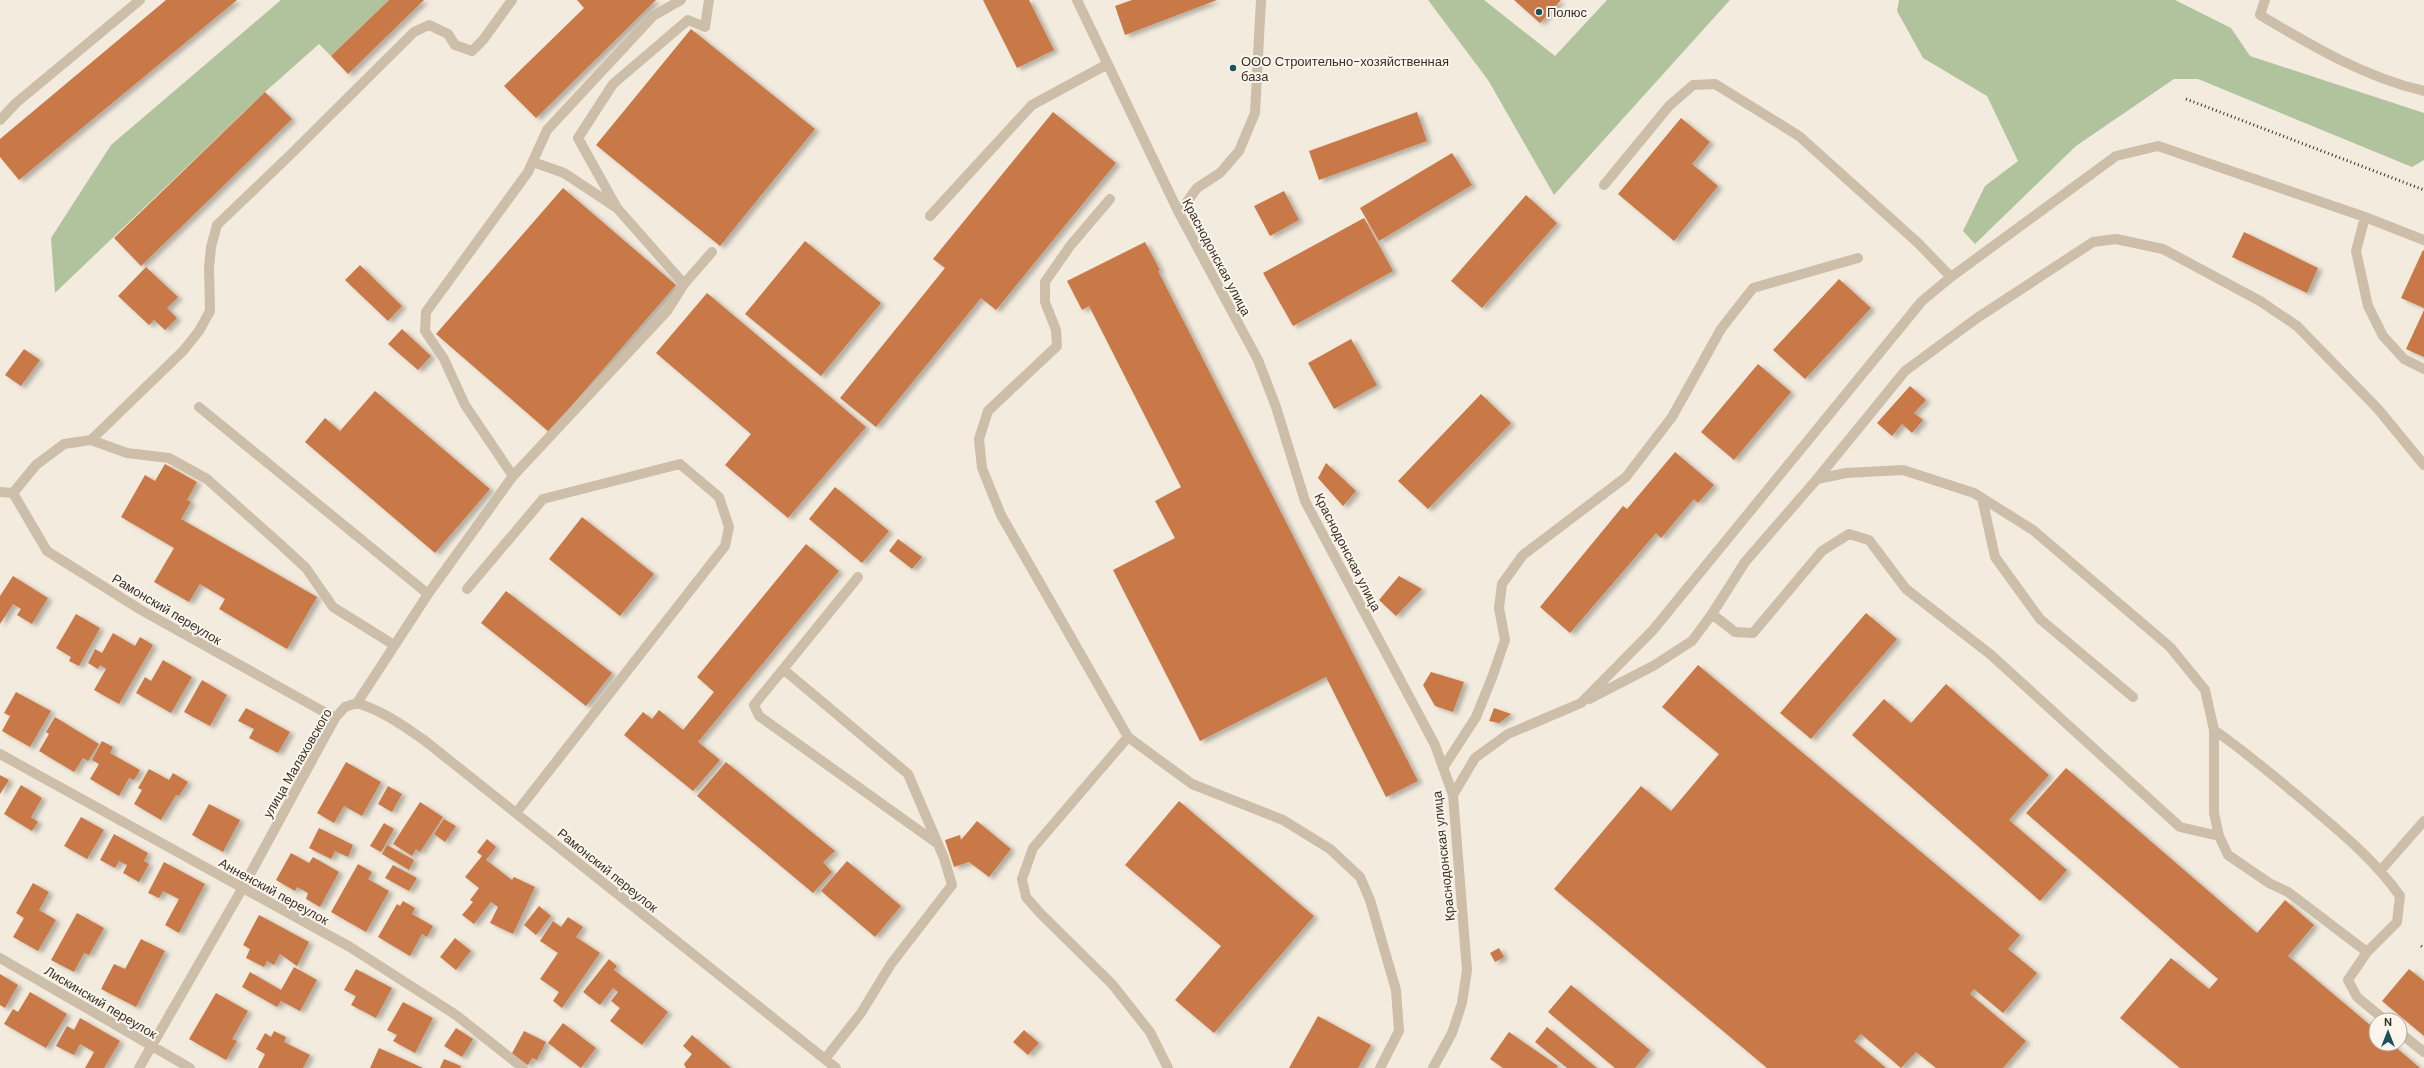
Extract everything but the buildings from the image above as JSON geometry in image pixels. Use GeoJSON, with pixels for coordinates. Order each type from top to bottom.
{"type":"FeatureCollection","features":[{"type":"Feature","properties":{"kind":"street"},"geometry":{"type":"LineString","coordinates":[[0,120],[16,102],[140,0]]}},
{"type":"Feature","properties":{"kind":"street"},"geometry":{"type":"LineString","coordinates":[[91,440],[183,351],[199,331],[210,311],[209,268],[211,247],[217,225],[414,32],[429,25],[448,34],[454,45],[472,51],[483,40],[512,0]]}},
{"type":"Feature","properties":{"kind":"street"},"geometry":{"type":"LineString","coordinates":[[513,476],[465,405],[444,359],[425,331],[426,312],[528,172],[547,130],[653,16],[681,0]]}},
{"type":"Feature","properties":{"kind":"street"},"geometry":{"type":"LineString","coordinates":[[684,284],[617,208],[578,138],[612,84],[638,60],[688,20],[705,27],[709,0]]}},
{"type":"Feature","properties":{"kind":"street","name":"Краснодонская улица"},"geometry":{"type":"LineString","coordinates":[[1077,0],[1106,64],[1179,213],[1258,360],[1276,407],[1306,501],[1435,745],[1443,768],[1452,795],[1467,970],[1462,1003],[1452,1033],[1433,1068]]}},
{"type":"Feature","properties":{"kind":"street"},"geometry":{"type":"LineString","coordinates":[[1179,213],[1197,188],[1220,173],[1238,151],[1255,113],[1261,0]]}},
{"type":"Feature","properties":{"kind":"street"},"geometry":{"type":"LineString","coordinates":[[2265,0],[2260,15],[2330,57],[2401,86],[2424,91]]}},
{"type":"Feature","properties":{"kind":"street"},"geometry":{"type":"LineString","coordinates":[[930,216],[1032,105],[1106,64]]}},
{"type":"Feature","properties":{"kind":"street"},"geometry":{"type":"LineString","coordinates":[[1604,184],[1669,106],[1693,85],[1715,84],[1758,108],[1799,136],[1918,243],[1951,277]]}},
{"type":"Feature","properties":{"kind":"street"},"geometry":{"type":"LineString","coordinates":[[1580,703],[1653,630],[1922,301],[1951,277],[2116,156],[2158,146],[2364,217],[2424,240]]}},
{"type":"Feature","properties":{"kind":"street"},"geometry":{"type":"LineString","coordinates":[[533,162],[564,173],[617,208]]}},
{"type":"Feature","properties":{"kind":"street"},"geometry":{"type":"LineString","coordinates":[[1110,199],[1070,246],[1045,282],[1045,302],[1056,330],[1057,346],[988,411],[979,439],[982,468],[1001,515],[1128,737],[1192,784],[1283,820],[1330,849],[1360,877],[1370,900],[1396,990],[1399,1031],[1380,1068]]}},
{"type":"Feature","properties":{"kind":"street"},"geometry":{"type":"LineString","coordinates":[[2364,217],[2356,251],[2368,306],[2388,342],[2404,359],[2424,369]]}},
{"type":"Feature","properties":{"kind":"street"},"geometry":{"type":"LineString","coordinates":[[1452,795],[1475,758],[1508,734],[1580,703],[1653,666],[1692,642],[1712,614],[1745,562],[1817,479],[1905,372],[1977,318],[2093,242],[2116,239],[2163,249],[2260,301],[2297,326],[2378,410],[2424,465]]}},
{"type":"Feature","properties":{"kind":"street","name":"улица Малаховского"},"geometry":{"type":"LineString","coordinates":[[139,1068],[242,889],[335,718],[345,707],[357,703],[428,594],[513,476],[666,311],[684,284],[712,252]]}},
{"type":"Feature","properties":{"kind":"street"},"geometry":{"type":"LineString","coordinates":[[1443,768],[1476,718],[1493,674],[1505,640],[1499,608],[1502,584],[1523,555],[1626,477],[1672,416],[1721,329],[1753,288],[1858,258]]}},
{"type":"Feature","properties":{"kind":"street"},"geometry":{"type":"LineString","coordinates":[[198,407],[428,594]]}},
{"type":"Feature","properties":{"kind":"street"},"geometry":{"type":"LineString","coordinates":[[0,492],[13,493],[36,465],[64,444],[91,440],[127,453],[168,458],[207,479],[306,568],[333,607],[394,645]]}},
{"type":"Feature","properties":{"kind":"street"},"geometry":{"type":"LineString","coordinates":[[467,589],[543,498],[680,464],[719,497],[729,527],[725,546],[516,813]]}},
{"type":"Feature","properties":{"kind":"street"},"geometry":{"type":"LineString","coordinates":[[1817,479],[1846,473],[1903,470],[1974,493],[2033,530],[2170,647],[2205,690],[2214,730],[2214,813],[2220,836],[2228,855],[2269,883],[2288,892],[2367,952]]}},
{"type":"Feature","properties":{"kind":"street","name":"Рамонский переулок"},"geometry":{"type":"LineString","coordinates":[[13,493],[47,551],[148,614],[335,718]]}},
{"type":"Feature","properties":{"kind":"street"},"geometry":{"type":"LineString","coordinates":[[1982,498],[1995,557],[2040,619],[2133,697]]}},
{"type":"Feature","properties":{"kind":"street"},"geometry":{"type":"LineString","coordinates":[[1712,614],[1735,632],[1753,633],[1822,551],[1849,534],[1869,540],[1906,589],[1990,654],[2180,827],[2220,836]]}},
{"type":"Feature","properties":{"kind":"street"},"geometry":{"type":"LineString","coordinates":[[858,577],[754,705],[759,716],[938,844]]}},
{"type":"Feature","properties":{"kind":"street"},"geometry":{"type":"LineString","coordinates":[[783,669],[908,774],[938,844],[952,885],[891,964],[861,1013],[824,1059]]}},
{"type":"Feature","properties":{"kind":"street","name":"Рамонский переулок"},"geometry":{"type":"LineString","coordinates":[[357,703],[380,711],[419,736],[836,1068]]}},
{"type":"Feature","properties":{"kind":"street"},"geometry":{"type":"LineString","coordinates":[[2214,730],[2244,751],[2381,870],[2400,896],[2397,922],[2367,952],[2348,980],[2357,997],[2375,1012]]}},
{"type":"Feature","properties":{"kind":"street"},"geometry":{"type":"LineString","coordinates":[[1128,737],[1034,848],[1022,879],[1026,897],[1040,913],[1112,984],[1150,1032],[1168,1068]]}},
{"type":"Feature","properties":{"kind":"street","name":"Анненский переулок"},"geometry":{"type":"LineString","coordinates":[[0,754],[242,889],[357,951],[456,1015],[523,1068]]}},
{"type":"Feature","properties":{"kind":"street"},"geometry":{"type":"LineString","coordinates":[[2381,870],[2424,821]]}},
{"type":"Feature","properties":{"kind":"street","name":"Лискинский переулок"},"geometry":{"type":"LineString","coordinates":[[0,958],[151,1047],[190,1068]]}},
{"type":"Feature","properties":{"kind":"street"},"geometry":{"type":"LineString","coordinates":[[2408,1039],[2424,1052]]}},
{"type":"Feature","properties":{"kind":"green space"},"geometry":{"type":"Polygon","coordinates":[[[281,0],[389,0],[331,56],[319,44],[265,92],[55,293],[51,238],[111,145],[281,0]]]}},
{"type":"Feature","properties":{"kind":"green space"},"geometry":{"type":"Polygon","coordinates":[[[1428,0],[1484,0],[1555,56],[1607,0],[1730,0],[1554,195],[1488,80],[1428,0]]]}},
{"type":"Feature","properties":{"kind":"green space"},"geometry":{"type":"Polygon","coordinates":[[[1899,0],[2175,0],[2231,28],[2250,56],[2424,113],[2424,160],[2412,167],[2198,79],[2174,79],[2076,146],[1975,244],[1963,231],[1985,186],[2018,161],[1987,96],[1923,58],[1897,11],[1899,0]]]}},
{"type":"Feature","properties":{"kind":"railway"},"geometry":{"type":"LineString","coordinates":[[2186,99],[2424,190]]}},
{"type":"Feature","properties":{"kind":"place","name":"Полюс"},"geometry":{"type":"Point","coordinates":[1539,12]}},
{"type":"Feature","properties":{"kind":"place","name":"ООО Строительно-хозяйственная база"},"geometry":{"type":"Point","coordinates":[1233,68]}}]}
